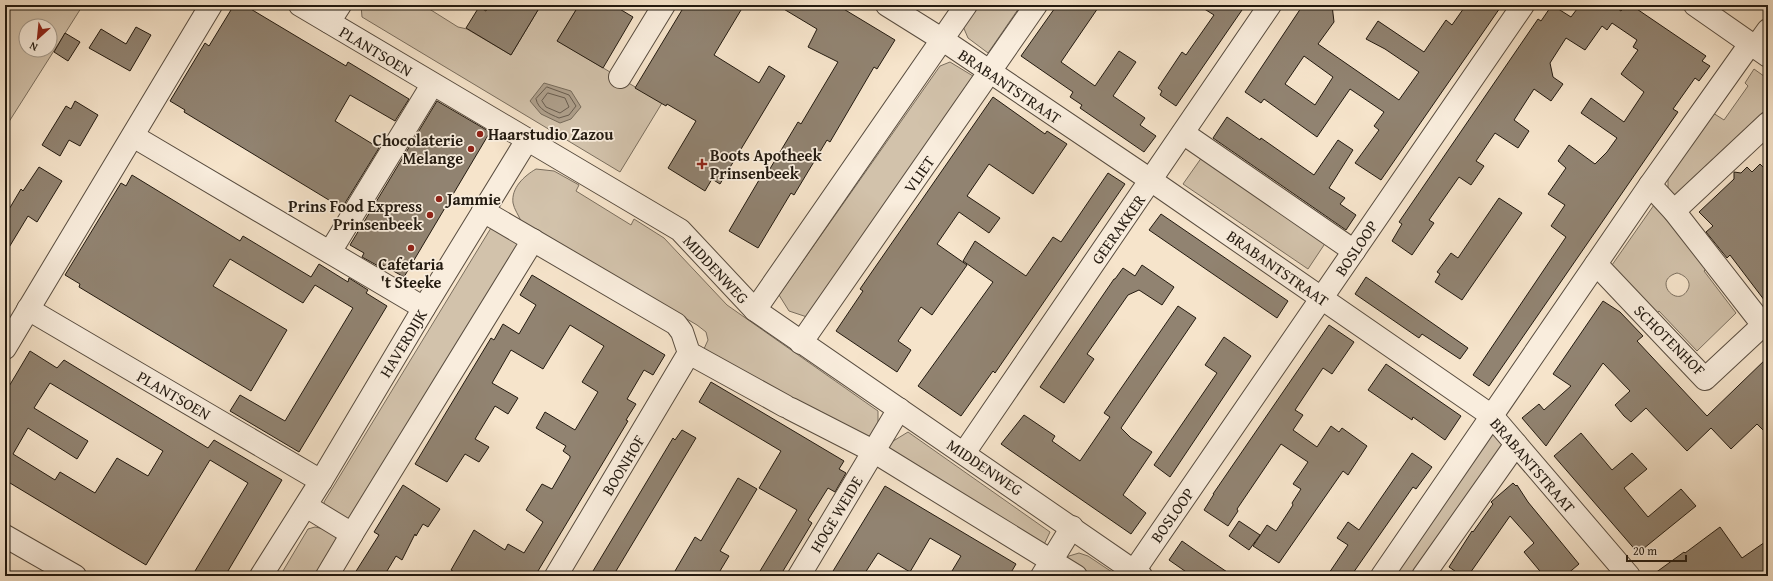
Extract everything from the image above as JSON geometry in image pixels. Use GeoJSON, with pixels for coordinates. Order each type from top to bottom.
{"type":"FeatureCollection","features":[{"type":"Feature","properties":{"kind":"street"},"geometry":{"type":"LineString","coordinates":[[5,348],[211,5]]}},
{"type":"Feature","properties":{"kind":"street","name":"PLANTSOEN"},"geometry":{"type":"LineString","coordinates":[[300,5],[334,13],[432,85],[527,140]]}},
{"type":"Feature","properties":{"kind":"street"},"geometry":{"type":"LineString","coordinates":[[620,78],[664,5]]}},
{"type":"Feature","properties":{"kind":"street","name":"BRABANTSTRAAT"},"geometry":{"type":"LineString","coordinates":[[887,5],[943,40],[1152,181],[1492,416],[1630,576]]}},
{"type":"Feature","properties":{"kind":"street"},"geometry":{"type":"LineString","coordinates":[[755,310],[966,5]]}},
{"type":"Feature","properties":{"kind":"street","name":"VLIET"},"geometry":{"type":"LineString","coordinates":[[802,343],[1036,5]]}},
{"type":"Feature","properties":{"kind":"street","name":"GEERAKKER"},"geometry":{"type":"LineString","coordinates":[[964,453],[1152,181],[1270,5]]}},
{"type":"Feature","properties":{"kind":"street","name":"BOSLOOP"},"geometry":{"type":"LineString","coordinates":[[1138,573],[1322,298],[1523,5]]}},
{"type":"Feature","properties":{"kind":"street"},"geometry":{"type":"LineString","coordinates":[[1695,5],[1758,49]]}},
{"type":"Feature","properties":{"kind":"street"},"geometry":{"type":"LineString","coordinates":[[1382,576],[1650,185],[1758,49],[1768,30]]}},
{"type":"Feature","properties":{"kind":"street"},"geometry":{"type":"LineString","coordinates":[[330,252],[432,85]]}},
{"type":"Feature","properties":{"kind":"street"},"geometry":{"type":"LineString","coordinates":[[1674,211],[1768,123]]}},
{"type":"Feature","properties":{"kind":"street"},"geometry":{"type":"LineString","coordinates":[[1183,133],[1354,251]]}},
{"type":"Feature","properties":{"kind":"street"},"geometry":{"type":"LineString","coordinates":[[133,136],[424,308]]}},
{"type":"Feature","properties":{"kind":"street","name":"MIDDENWEG"},"geometry":{"type":"LineString","coordinates":[[527,140],[680,230],[755,310],[1138,573]]}},
{"type":"Feature","properties":{"kind":"street","name":"HAVERDIJK"},"geometry":{"type":"LineString","coordinates":[[261,576],[306,506],[424,308],[527,140]]}},
{"type":"Feature","properties":{"kind":"street","name":"SCHOTENHOF"},"geometry":{"type":"LineString","coordinates":[[1596,264],[1705,379],[1763,325],[1674,211],[1650,185]]}},
{"type":"Feature","properties":{"kind":"street"},"geometry":{"type":"LineString","coordinates":[[483,212],[676,324],[682,332],[689,353],[873,451],[1047,568],[1076,576]]}},
{"type":"Feature","properties":{"kind":"street"},"geometry":{"type":"LineString","coordinates":[[327,576],[532,240]]}},
{"type":"Feature","properties":{"kind":"street","name":"PLANTSOEN"},"geometry":{"type":"LineString","coordinates":[[28,309],[321,481]]}},
{"type":"Feature","properties":{"kind":"street","name":"BOONHOF"},"geometry":{"type":"LineString","coordinates":[[556,576],[689,353]]}},
{"type":"Feature","properties":{"kind":"street"},"geometry":{"type":"LineString","coordinates":[[873,451],[899,409]]}},
{"type":"Feature","properties":{"kind":"street"},"geometry":{"type":"LineString","coordinates":[[1423,576],[1516,444]]}},
{"type":"Feature","properties":{"kind":"street","name":"HOGE WEIDE"},"geometry":{"type":"LineString","coordinates":[[799,576],[873,451]]}},
{"type":"Feature","properties":{"kind":"street"},"geometry":{"type":"LineString","coordinates":[[306,506],[352,534]]}},
{"type":"Feature","properties":{"kind":"street"},"geometry":{"type":"LineString","coordinates":[[1047,568],[1072,527]]}},
{"type":"Feature","properties":{"kind":"street"},"geometry":{"type":"LineString","coordinates":[[5,536],[75,576]]}},
{"type":"Feature","properties":{"kind":"shaded area"},"geometry":{"type":"Polygon","coordinates":[[[5,5],[83,5],[58,44],[58,18],[18,18],[18,58],[49,58],[5,128],[5,5]]]}},
{"type":"Feature","properties":{"kind":"shaded area"},"geometry":{"type":"Polygon","coordinates":[[[361,5],[423,5],[458,27],[467,29],[511,55],[541,5],[579,5],[558,41],[662,103],[620,172],[362,17],[361,5]]]}},
{"type":"Feature","properties":{"kind":"shaded area"},"geometry":{"type":"Polygon","coordinates":[[[976,5],[1021,5],[988,53],[968,38],[962,24],[976,5]]]}},
{"type":"Feature","properties":{"kind":"shaded area"},"geometry":{"type":"Polygon","coordinates":[[[950,62],[973,76],[807,317],[789,311],[779,295],[940,66],[950,62]]]}},
{"type":"Feature","properties":{"kind":"shaded area"},"geometry":{"type":"Polygon","coordinates":[[[1754,69],[1768,79],[1768,114],[1679,197],[1673,196],[1668,188],[1668,178],[1713,113],[1724,120],[1748,86],[1745,83],[1754,69]]]}},
{"type":"Feature","properties":{"kind":"shaded area"},"geometry":{"type":"Polygon","coordinates":[[[1202,157],[1326,242],[1308,269],[1183,184],[1202,157]]]}},
{"type":"Feature","properties":{"kind":"shaded area"},"geometry":{"type":"Polygon","coordinates":[[[536,169],[554,171],[579,185],[576,191],[631,225],[634,219],[664,238],[727,305],[878,411],[878,426],[867,445],[703,351],[708,340],[706,332],[697,325],[521,221],[513,203],[514,192],[519,183],[536,169]]]}},
{"type":"Feature","properties":{"kind":"shaded area"},"geometry":{"type":"Polygon","coordinates":[[[1654,205],[1709,266],[1704,271],[1736,313],[1697,351],[1659,311],[1654,316],[1615,273],[1612,265],[1654,205]],[[1677,273],[1670,276],[1666,281],[1668,291],[1672,295],[1682,295],[1689,288],[1689,282],[1677,273]]]}},
{"type":"Feature","properties":{"kind":"shaded area"},"geometry":{"type":"Polygon","coordinates":[[[494,223],[522,240],[353,521],[325,509],[324,502],[494,223]]]}},
{"type":"Feature","properties":{"kind":"shaded area"},"geometry":{"type":"Polygon","coordinates":[[[1492,430],[1506,447],[1415,576],[1394,576],[1492,430]]]}},
{"type":"Feature","properties":{"kind":"shaded area"},"geometry":{"type":"Polygon","coordinates":[[[908,432],[1050,532],[1041,551],[883,455],[890,443],[908,432]]]}},
{"type":"Feature","properties":{"kind":"shaded area"},"geometry":{"type":"Polygon","coordinates":[[[315,527],[329,532],[340,544],[321,576],[280,576],[308,529],[315,527]]]}},
{"type":"Feature","properties":{"kind":"shaded area"},"geometry":{"type":"Polygon","coordinates":[[[1079,553],[1088,556],[1118,576],[1083,576],[1062,560],[1079,553]]]}},
{"type":"Feature","properties":{"kind":"water"},"geometry":{"type":"Polygon","coordinates":[[[544,83],[571,91],[581,107],[571,119],[560,123],[541,114],[530,101],[544,83]]]}},
{"type":"Feature","properties":{"kind":"building"},"geometry":{"type":"Polygon","coordinates":[[[234,5],[244,5],[346,66],[348,62],[409,99],[395,121],[350,95],[335,121],[379,148],[342,208],[184,112],[185,110],[170,101],[205,43],[209,46],[234,5]]]}},
{"type":"Feature","properties":{"kind":"building"},"geometry":{"type":"Polygon","coordinates":[[[489,5],[541,5],[511,55],[466,28],[479,7],[486,11],[489,5]]]}},
{"type":"Feature","properties":{"kind":"building"},"geometry":{"type":"Polygon","coordinates":[[[579,5],[613,5],[633,17],[603,68],[557,41],[579,5]]]}},
{"type":"Feature","properties":{"kind":"building"},"geometry":{"type":"Polygon","coordinates":[[[685,5],[744,5],[714,55],[759,83],[769,66],[785,76],[720,184],[712,179],[705,191],[668,168],[696,121],[635,88],[685,5]]]}},
{"type":"Feature","properties":{"kind":"building"},"geometry":{"type":"Polygon","coordinates":[[[777,5],[837,5],[895,40],[877,69],[874,67],[830,142],[827,140],[794,195],[791,193],[758,248],[729,231],[762,175],[765,177],[798,122],[801,124],[838,62],[808,47],[817,29],[777,5]]]}},
{"type":"Feature","properties":{"kind":"building"},"geometry":{"type":"Polygon","coordinates":[[[1057,5],[1100,5],[1061,62],[1095,86],[1119,51],[1136,62],[1113,96],[1145,118],[1140,125],[1156,136],[1144,152],[1080,108],[1082,105],[1070,97],[1073,92],[1021,56],[1057,5]]]}},
{"type":"Feature","properties":{"kind":"building"},"geometry":{"type":"Polygon","coordinates":[[[1198,5],[1233,5],[1242,10],[1176,106],[1160,95],[1162,91],[1158,88],[1182,52],[1186,55],[1214,15],[1198,5]]]}},
{"type":"Feature","properties":{"kind":"building"},"geometry":{"type":"Polygon","coordinates":[[[1303,5],[1332,5],[1334,22],[1318,44],[1399,100],[1419,72],[1385,49],[1366,39],[1378,21],[1424,52],[1446,20],[1452,25],[1466,5],[1502,5],[1381,180],[1355,163],[1379,130],[1374,126],[1384,112],[1350,89],[1317,137],[1264,99],[1261,103],[1245,92],[1303,5]],[[1304,56],[1285,84],[1315,105],[1333,77],[1304,56]]]}},
{"type":"Feature","properties":{"kind":"building"},"geometry":{"type":"Polygon","coordinates":[[[1552,5],[1571,17],[1580,5],[1612,5],[1621,11],[1626,5],[1631,5],[1706,56],[1702,61],[1710,66],[1699,81],[1695,78],[1673,109],[1678,112],[1489,386],[1473,375],[1566,237],[1551,226],[1565,205],[1548,194],[1566,168],[1558,161],[1569,145],[1595,164],[1607,152],[1617,138],[1581,113],[1591,98],[1624,122],[1644,92],[1621,74],[1638,50],[1633,47],[1637,40],[1612,23],[1607,30],[1602,26],[1585,50],[1566,38],[1550,63],[1553,77],[1563,84],[1551,101],[1534,89],[1514,120],[1529,131],[1518,148],[1495,133],[1476,161],[1484,166],[1471,185],[1459,177],[1429,220],[1434,223],[1412,255],[1392,241],[1402,224],[1399,222],[1538,19],[1541,21],[1552,5]]]}},
{"type":"Feature","properties":{"kind":"building"},"geometry":{"type":"Polygon","coordinates":[[[136,27],[151,35],[130,71],[89,48],[101,29],[126,44],[136,27]]]}},
{"type":"Feature","properties":{"kind":"building"},"geometry":{"type":"Polygon","coordinates":[[[65,33],[80,42],[68,61],[58,55],[58,45],[65,33]]]}},
{"type":"Feature","properties":{"kind":"building"},"geometry":{"type":"Polygon","coordinates":[[[993,97],[1045,134],[1047,131],[1067,144],[1033,194],[989,164],[967,196],[1000,218],[989,233],[959,212],[937,244],[967,265],[932,315],[921,307],[898,341],[911,350],[897,372],[836,331],[863,291],[860,289],[993,97]]]}},
{"type":"Feature","properties":{"kind":"building"},"geometry":{"type":"Polygon","coordinates":[[[75,101],[98,115],[80,146],[69,140],[60,156],[42,145],[66,106],[71,109],[75,101]]]}},
{"type":"Feature","properties":{"kind":"building"},"geometry":{"type":"Polygon","coordinates":[[[437,101],[490,132],[404,277],[381,264],[380,267],[362,257],[364,253],[350,245],[437,101]]]}},
{"type":"Feature","properties":{"kind":"building"},"geometry":{"type":"Polygon","coordinates":[[[1227,117],[1260,140],[1261,138],[1314,175],[1338,140],[1353,150],[1329,188],[1345,198],[1340,204],[1356,215],[1346,230],[1213,138],[1227,117]]]}},
{"type":"Feature","properties":{"kind":"building"},"geometry":{"type":"Polygon","coordinates":[[[1760,164],[1768,172],[1768,305],[1730,255],[1727,258],[1706,232],[1713,226],[1699,212],[1734,179],[1734,172],[1741,173],[1747,167],[1752,172],[1760,164]]]}},
{"type":"Feature","properties":{"kind":"building"},"geometry":{"type":"Polygon","coordinates":[[[39,167],[62,181],[37,222],[28,216],[5,254],[5,216],[21,189],[23,191],[39,167]]]}},
{"type":"Feature","properties":{"kind":"building"},"geometry":{"type":"Polygon","coordinates":[[[1108,173],[1125,184],[995,373],[993,371],[961,416],[918,386],[993,282],[963,261],[975,241],[1026,276],[1053,237],[1061,242],[1108,173]]]}},
{"type":"Feature","properties":{"kind":"building"},"geometry":{"type":"Polygon","coordinates":[[[132,175],[240,241],[243,236],[311,277],[319,264],[348,282],[349,278],[368,290],[366,293],[387,306],[299,452],[230,411],[240,395],[285,421],[353,308],[315,285],[303,303],[230,259],[213,286],[287,330],[251,391],[79,287],[80,284],[65,275],[121,183],[126,186],[132,175]]]}},
{"type":"Feature","properties":{"kind":"building"},"geometry":{"type":"Polygon","coordinates":[[[1499,198],[1522,213],[1462,300],[1435,282],[1440,274],[1437,272],[1451,253],[1458,258],[1499,198]]]}},
{"type":"Feature","properties":{"kind":"building"},"geometry":{"type":"Polygon","coordinates":[[[1161,214],[1288,301],[1277,318],[1149,230],[1161,214]]]}},
{"type":"Feature","properties":{"kind":"building"},"geometry":{"type":"Polygon","coordinates":[[[1142,265],[1174,287],[1162,305],[1139,290],[1128,295],[1087,354],[1094,359],[1064,403],[1040,387],[1123,268],[1135,276],[1142,265]]]}},
{"type":"Feature","properties":{"kind":"building"},"geometry":{"type":"Polygon","coordinates":[[[532,275],[665,355],[653,375],[644,370],[627,399],[636,404],[626,420],[628,421],[535,576],[461,576],[451,570],[474,530],[505,550],[508,544],[524,553],[543,522],[526,510],[542,484],[552,489],[570,458],[570,456],[563,451],[566,446],[536,428],[545,412],[575,430],[598,392],[582,382],[604,346],[570,325],[543,369],[511,350],[492,383],[518,398],[508,414],[495,406],[475,439],[489,447],[479,462],[465,454],[447,482],[415,464],[491,338],[494,340],[503,324],[519,334],[536,305],[520,295],[532,275]]]}},
{"type":"Feature","properties":{"kind":"building"},"geometry":{"type":"Polygon","coordinates":[[[1366,277],[1468,348],[1460,359],[1422,334],[1419,338],[1355,294],[1366,277]]]}},
{"type":"Feature","properties":{"kind":"building"},"geometry":{"type":"Polygon","coordinates":[[[1603,301],[1620,312],[1643,336],[1637,341],[1707,416],[1768,357],[1768,435],[1757,424],[1731,449],[1711,428],[1687,451],[1646,408],[1631,422],[1624,416],[1615,405],[1630,391],[1603,363],[1546,446],[1522,418],[1539,404],[1544,410],[1571,386],[1553,374],[1603,301]]]}},
{"type":"Feature","properties":{"kind":"building"},"geometry":{"type":"Polygon","coordinates":[[[1178,306],[1196,318],[1121,428],[1131,438],[1152,452],[1123,495],[1146,513],[1131,534],[1001,444],[1024,415],[1055,436],[1052,441],[1080,461],[1110,417],[1104,413],[1178,306]]]}},
{"type":"Feature","properties":{"kind":"building"},"geometry":{"type":"Polygon","coordinates":[[[1329,325],[1354,342],[1332,374],[1323,368],[1295,410],[1303,415],[1293,430],[1317,447],[1331,426],[1339,432],[1342,428],[1367,446],[1348,475],[1343,471],[1279,563],[1253,546],[1267,525],[1276,531],[1293,505],[1292,503],[1301,489],[1293,484],[1308,462],[1281,444],[1237,509],[1238,511],[1228,526],[1204,510],[1213,494],[1329,325]]]}},
{"type":"Feature","properties":{"kind":"building"},"geometry":{"type":"Polygon","coordinates":[[[1224,337],[1251,356],[1170,477],[1154,465],[1217,373],[1205,365],[1224,337]]]}},
{"type":"Feature","properties":{"kind":"building"},"geometry":{"type":"Polygon","coordinates":[[[30,351],[57,368],[64,360],[208,448],[214,440],[282,480],[225,576],[192,576],[248,483],[210,460],[146,565],[5,480],[5,393],[30,351]],[[50,383],[34,408],[88,441],[77,459],[28,428],[13,454],[55,480],[60,472],[95,493],[117,458],[148,476],[163,451],[50,383]]]}},
{"type":"Feature","properties":{"kind":"building"},"geometry":{"type":"Polygon","coordinates":[[[1386,364],[1461,416],[1445,440],[1413,417],[1412,420],[1368,390],[1386,364]]]}},
{"type":"Feature","properties":{"kind":"building"},"geometry":{"type":"Polygon","coordinates":[[[711,382],[844,461],[839,469],[846,473],[835,492],[828,488],[808,520],[812,523],[780,576],[757,576],[797,510],[759,488],[781,451],[699,402],[711,382]]]}},
{"type":"Feature","properties":{"kind":"building"},"geometry":{"type":"Polygon","coordinates":[[[682,430],[696,438],[613,576],[590,576],[673,438],[675,440],[682,430]]]}},
{"type":"Feature","properties":{"kind":"building"},"geometry":{"type":"Polygon","coordinates":[[[1581,433],[1612,470],[1632,453],[1647,469],[1624,488],[1648,517],[1681,489],[1696,506],[1638,553],[1554,456],[1581,433]]]}},
{"type":"Feature","properties":{"kind":"building"},"geometry":{"type":"Polygon","coordinates":[[[1412,453],[1432,467],[1416,489],[1413,487],[1351,576],[1327,576],[1348,545],[1337,538],[1348,522],[1359,530],[1412,453]]]}},
{"type":"Feature","properties":{"kind":"building"},"geometry":{"type":"Polygon","coordinates":[[[738,478],[757,489],[720,551],[729,556],[717,576],[683,576],[675,571],[695,537],[701,541],[738,478]]]}},
{"type":"Feature","properties":{"kind":"building"},"geometry":{"type":"Polygon","coordinates":[[[1513,483],[1516,486],[1517,485],[1528,502],[1579,564],[1565,576],[1544,576],[1524,552],[1534,543],[1510,516],[1468,576],[1462,576],[1449,567],[1472,531],[1473,532],[1493,504],[1491,502],[1513,483]]]}},
{"type":"Feature","properties":{"kind":"building"},"geometry":{"type":"Polygon","coordinates":[[[403,485],[440,509],[428,527],[423,524],[416,536],[415,534],[402,560],[396,556],[384,576],[353,576],[379,535],[374,532],[403,485]]]}},
{"type":"Feature","properties":{"kind":"building"},"geometry":{"type":"Polygon","coordinates":[[[885,486],[1016,564],[1009,576],[949,576],[961,556],[930,538],[910,572],[878,553],[863,576],[830,576],[885,486]]]}},
{"type":"Feature","properties":{"kind":"building"},"geometry":{"type":"Polygon","coordinates":[[[1239,521],[1260,535],[1249,550],[1229,536],[1239,521]]]}},
{"type":"Feature","properties":{"kind":"building"},"geometry":{"type":"Polygon","coordinates":[[[1720,527],[1742,558],[1768,540],[1768,568],[1757,576],[1651,576],[1684,552],[1685,553],[1720,527]]]}},
{"type":"Feature","properties":{"kind":"building"},"geometry":{"type":"Polygon","coordinates":[[[1182,541],[1233,576],[1192,576],[1169,560],[1182,541]]]}},
{"type":"Feature","properties":{"kind":"place","name":"Haarstudio Zazou"},"geometry":{"type":"Point","coordinates":[480,134]}},
{"type":"Feature","properties":{"kind":"place","name":"Chocolaterie Melange"},"geometry":{"type":"Point","coordinates":[471,149]}},
{"type":"Feature","properties":{"kind":"place","name":"Boots Apotheek Prinsenbeek"},"geometry":{"type":"Point","coordinates":[702,164]}},
{"type":"Feature","properties":{"kind":"place","name":"Jammie"},"geometry":{"type":"Point","coordinates":[439,199]}},
{"type":"Feature","properties":{"kind":"place","name":"Prins Food Express Prinsenbeek"},"geometry":{"type":"Point","coordinates":[430,215]}},
{"type":"Feature","properties":{"kind":"place","name":"Cafetaria 't Steeke"},"geometry":{"type":"Point","coordinates":[411,248]}}]}
